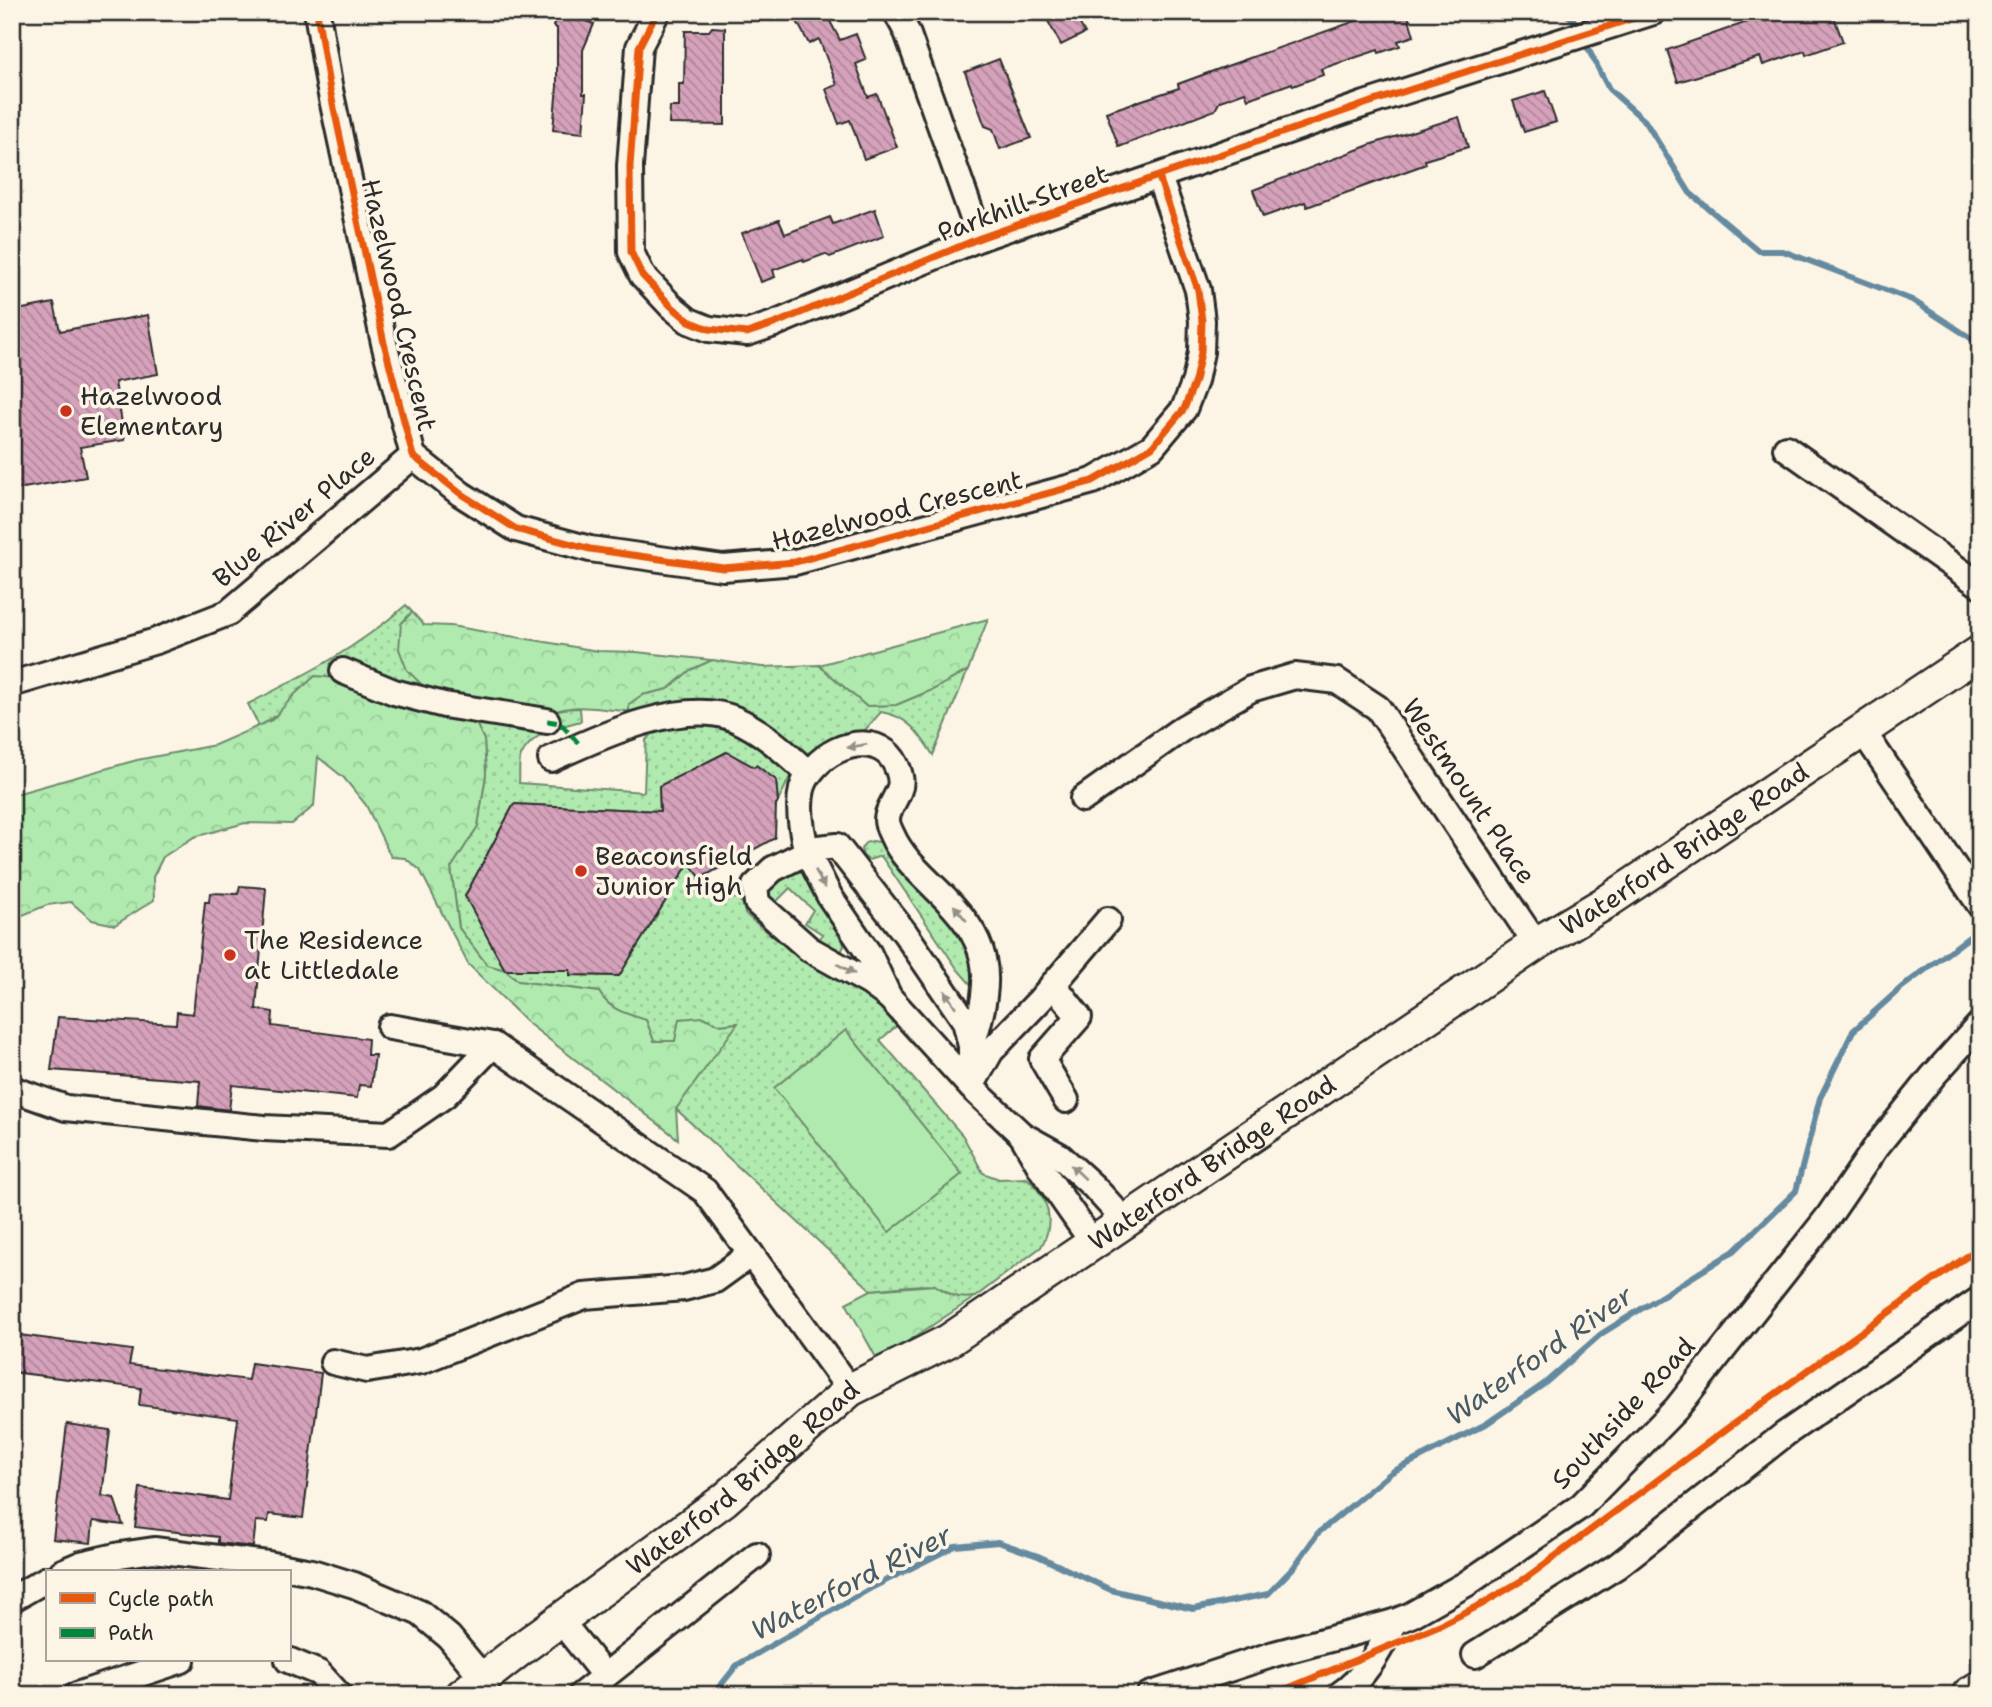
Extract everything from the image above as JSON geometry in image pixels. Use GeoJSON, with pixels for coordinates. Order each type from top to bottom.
{"type":"FeatureCollection","features":[{"type":"Feature","properties":{"kind":"highway"},"geometry":{"type":"LineString","coordinates":[[1970,1695],[1980,1689]]}},
{"type":"Feature","properties":{"kind":"main road","name":"Waterford Bridge Road"},"geometry":{"type":"LineString","coordinates":[[473,1686],[724,1500],[850,1390],[948,1341],[1536,944],[1605,903],[1980,652]]}},
{"type":"Feature","properties":{"kind":"street","name":"Hazelwood Crescent"},"geometry":{"type":"LineString","coordinates":[[317,12],[329,85],[381,330],[413,456],[461,494],[516,529],[590,549],[723,568],[795,562],[1093,481],[1152,447],[1184,409],[1195,381],[1201,352],[1202,321],[1198,290],[1159,177]]}},
{"type":"Feature","properties":{"kind":"street","name":"Parkhill Street"},"geometry":{"type":"LineString","coordinates":[[657,12],[639,47],[630,166],[631,252],[649,283],[670,306],[689,321],[709,329],[747,333],[980,238],[1366,104],[1647,13]]}},
{"type":"Feature","properties":{"kind":"street","name":"Parkhill Street"},"geometry":{"type":"LineString","coordinates":[[896,12],[907,32],[980,238]]}},
{"type":"Feature","properties":{"kind":"street"},"geometry":{"type":"LineString","coordinates":[[1786,448],[1980,585]]}},
{"type":"Feature","properties":{"kind":"street","name":"Blue River Place"},"geometry":{"type":"LineString","coordinates":[[12,684],[156,641],[228,613],[413,456]]}},
{"type":"Feature","properties":{"kind":"street"},"geometry":{"type":"LineString","coordinates":[[343,671],[394,692],[432,702],[547,721]]}},
{"type":"Feature","properties":{"kind":"street","name":"Westmount Place"},"geometry":{"type":"LineString","coordinates":[[1083,799],[1183,728],[1251,689],[1294,676],[1337,681],[1378,708],[1536,944]]}},
{"type":"Feature","properties":{"kind":"street"},"geometry":{"type":"LineString","coordinates":[[551,759],[627,727],[689,713],[733,718],[752,727],[808,773]]}},
{"type":"Feature","properties":{"kind":"street"},"geometry":{"type":"LineString","coordinates":[[1862,730],[1974,897]]}},
{"type":"Feature","properties":{"kind":"street"},"geometry":{"type":"LineString","coordinates":[[889,997],[869,954],[830,898],[807,852],[800,817],[802,791],[808,773],[849,745],[870,743],[888,753],[897,768],[901,787],[887,819],[891,834],[902,854],[964,918],[975,933],[985,962],[986,992],[971,1046]]}},
{"type":"Feature","properties":{"kind":"street"},"geometry":{"type":"LineString","coordinates":[[971,1087],[971,1046],[965,1021],[905,933],[837,846],[818,848],[772,869],[755,886],[757,903],[809,949],[870,983],[889,997],[971,1087],[1022,1135],[1060,1156],[1094,1187],[1125,1222]]}},
{"type":"Feature","properties":{"kind":"street"},"geometry":{"type":"LineString","coordinates":[[971,1087],[991,1051],[1108,920]]}},
{"type":"Feature","properties":{"kind":"street"},"geometry":{"type":"LineString","coordinates":[[1053,984],[1079,1017],[1042,1059],[1066,1100]]}},
{"type":"Feature","properties":{"kind":"street","name":"Southside Road"},"geometry":{"type":"LineString","coordinates":[[1149,1695],[1275,1654],[1411,1615],[1466,1584],[1581,1506],[1676,1409],[1828,1217],[1876,1147],[1933,1076],[1980,1024]]}},
{"type":"Feature","properties":{"kind":"street"},"geometry":{"type":"LineString","coordinates":[[390,1027],[493,1045],[705,1191],[850,1390]]}},
{"type":"Feature","properties":{"kind":"street"},"geometry":{"type":"LineString","coordinates":[[12,1089],[66,1108],[264,1128],[388,1134],[444,1096],[493,1045]]}},
{"type":"Feature","properties":{"kind":"street"},"geometry":{"type":"LineString","coordinates":[[1022,1135],[1042,1170],[1093,1243]]}},
{"type":"Feature","properties":{"kind":"street"},"geometry":{"type":"LineString","coordinates":[[334,1362],[367,1370],[421,1361],[584,1296],[684,1288],[715,1280],[751,1254]]}},
{"type":"Feature","properties":{"kind":"street"},"geometry":{"type":"LineString","coordinates":[[1475,1655],[1616,1566],[1785,1434],[1980,1298]]}},
{"type":"Feature","properties":{"kind":"street"},"geometry":{"type":"LineString","coordinates":[[67,1570],[107,1558],[154,1550],[268,1563],[312,1572],[354,1585],[420,1612],[449,1637],[473,1686]]}},
{"type":"Feature","properties":{"kind":"street"},"geometry":{"type":"LineString","coordinates":[[581,1695],[757,1555]]}},
{"type":"Feature","properties":{"kind":"street"},"geometry":{"type":"LineString","coordinates":[[12,1599],[46,1579]]}},
{"type":"Feature","properties":{"kind":"street"},"geometry":{"type":"LineString","coordinates":[[560,1620],[604,1675]]}},
{"type":"Feature","properties":{"kind":"street"},"geometry":{"type":"LineString","coordinates":[[1339,1695],[1369,1668],[1394,1622]]}},
{"type":"Feature","properties":{"kind":"street"},"geometry":{"type":"LineString","coordinates":[[290,1661],[319,1673],[339,1695]]}},
{"type":"Feature","properties":{"kind":"street"},"geometry":{"type":"LineString","coordinates":[[77,1695],[176,1662]]}},
{"type":"Feature","properties":{"kind":"green space"},"geometry":{"type":"Polygon","coordinates":[[[406,605],[412,612],[401,624],[426,689],[315,676],[281,710],[259,726],[248,704],[350,648],[406,605]]]}},
{"type":"Feature","properties":{"kind":"green space"},"geometry":{"type":"Polygon","coordinates":[[[412,612],[424,625],[451,626],[598,651],[712,660],[690,670],[668,689],[642,695],[629,704],[629,711],[576,707],[565,708],[547,716],[426,689],[407,670],[399,649],[401,624],[412,612]]]}},
{"type":"Feature","properties":{"kind":"green space"},"geometry":{"type":"Polygon","coordinates":[[[988,619],[968,670],[934,689],[896,705],[866,706],[819,665],[988,619]]]}},
{"type":"Feature","properties":{"kind":"green space"},"geometry":{"type":"Polygon","coordinates":[[[712,660],[762,667],[819,665],[866,706],[896,705],[934,689],[968,670],[933,755],[918,733],[906,722],[881,712],[864,731],[854,733],[808,759],[779,731],[756,716],[729,705],[629,711],[628,704],[642,695],[668,689],[690,670],[712,660]]]}},
{"type":"Feature","properties":{"kind":"green space"},"geometry":{"type":"Polygon","coordinates":[[[315,676],[346,679],[473,717],[484,740],[486,774],[478,826],[451,868],[459,928],[487,965],[505,970],[518,981],[599,992],[613,1007],[646,1020],[654,1041],[675,1041],[679,1019],[703,1017],[721,1025],[738,1023],[676,1109],[678,1139],[529,1024],[468,964],[420,870],[405,858],[391,857],[366,805],[344,778],[318,757],[314,806],[292,824],[245,823],[194,837],[163,857],[153,877],[154,900],[115,925],[92,920],[71,902],[47,905],[18,917],[12,915],[12,795],[137,760],[215,745],[272,720],[315,676]]]}},
{"type":"Feature","properties":{"kind":"green space"},"geometry":{"type":"Polygon","coordinates":[[[580,708],[581,721],[546,732],[526,748],[520,759],[519,783],[644,792],[646,740],[655,730],[697,721],[726,725],[792,772],[778,802],[776,780],[756,765],[754,767],[727,752],[659,786],[660,811],[514,804],[465,896],[505,969],[570,970],[571,975],[619,976],[689,863],[701,878],[702,888],[707,892],[711,890],[724,900],[737,898],[743,904],[745,914],[775,938],[856,981],[899,1024],[880,1040],[963,1136],[983,1173],[999,1179],[1027,1178],[1040,1193],[1045,1201],[1049,1219],[1041,1247],[975,1297],[960,1298],[939,1287],[926,1285],[871,1290],[676,1109],[737,1023],[721,1025],[703,1017],[675,1041],[654,1041],[646,1020],[613,1007],[599,992],[518,981],[505,970],[487,965],[459,928],[451,868],[478,826],[486,774],[484,740],[473,717],[547,716],[556,709],[580,708]]]}},
{"type":"Feature","properties":{"kind":"green space"},"geometry":{"type":"Polygon","coordinates":[[[880,842],[960,924],[974,947],[974,988],[958,970],[881,856],[869,860],[863,856],[861,849],[865,843],[880,842]]]}},
{"type":"Feature","properties":{"kind":"green space"},"geometry":{"type":"Polygon","coordinates":[[[805,866],[842,936],[844,946],[840,954],[818,944],[822,934],[805,923],[813,910],[790,888],[775,903],[769,897],[768,888],[789,867],[805,866]]]}},
{"type":"Feature","properties":{"kind":"green space"},"geometry":{"type":"Polygon","coordinates":[[[846,1030],[962,1174],[889,1232],[774,1088],[846,1030]]]}},
{"type":"Feature","properties":{"kind":"green space"},"geometry":{"type":"Polygon","coordinates":[[[935,1285],[953,1296],[975,1297],[878,1361],[846,1303],[871,1290],[935,1285]]]}},
{"type":"Feature","properties":{"kind":"building"},"geometry":{"type":"Polygon","coordinates":[[[559,12],[592,12],[588,22],[594,24],[583,50],[583,94],[586,94],[583,133],[553,130],[557,86],[557,28],[553,26],[559,12]]]}},
{"type":"Feature","properties":{"kind":"building"},"geometry":{"type":"Polygon","coordinates":[[[792,12],[825,12],[840,40],[856,34],[866,60],[856,64],[868,97],[877,94],[897,147],[864,159],[850,120],[839,124],[826,89],[837,85],[819,39],[809,44],[792,12]]]}},
{"type":"Feature","properties":{"kind":"building"},"geometry":{"type":"Polygon","coordinates":[[[1043,12],[1073,12],[1085,33],[1061,45],[1043,12]]]}},
{"type":"Feature","properties":{"kind":"building"},"geometry":{"type":"Polygon","coordinates":[[[1381,12],[1407,12],[1414,36],[1398,41],[1400,46],[1379,53],[1378,50],[1321,69],[1323,75],[1293,86],[1292,83],[1248,99],[1245,92],[1220,101],[1215,110],[1119,147],[1106,112],[1179,88],[1178,84],[1381,12]]]}},
{"type":"Feature","properties":{"kind":"building"},"geometry":{"type":"Polygon","coordinates":[[[1776,12],[1832,12],[1843,42],[1806,55],[1805,51],[1763,65],[1760,57],[1678,82],[1667,50],[1776,12]]]}},
{"type":"Feature","properties":{"kind":"building"},"geometry":{"type":"Polygon","coordinates":[[[712,27],[725,28],[725,125],[669,124],[670,107],[679,107],[679,84],[684,84],[685,31],[709,31],[712,27]]]}},
{"type":"Feature","properties":{"kind":"building"},"geometry":{"type":"Polygon","coordinates":[[[999,59],[1031,138],[1000,149],[993,129],[985,126],[965,72],[999,59]]]}},
{"type":"Feature","properties":{"kind":"building"},"geometry":{"type":"Polygon","coordinates":[[[1545,91],[1556,122],[1524,132],[1513,101],[1545,91]]]}},
{"type":"Feature","properties":{"kind":"building"},"geometry":{"type":"Polygon","coordinates":[[[1459,117],[1468,147],[1425,160],[1426,164],[1307,207],[1305,202],[1263,217],[1253,190],[1372,144],[1459,117]]]}},
{"type":"Feature","properties":{"kind":"building"},"geometry":{"type":"Polygon","coordinates":[[[875,209],[884,236],[830,257],[825,254],[804,262],[803,259],[773,270],[775,277],[761,282],[742,233],[779,220],[785,234],[830,217],[833,224],[875,209]]]}},
{"type":"Feature","properties":{"kind":"building","name":"Hazelwood Elementary"},"geometry":{"type":"Polygon","coordinates":[[[54,303],[60,331],[148,315],[158,374],[115,382],[125,440],[80,447],[86,477],[12,490],[12,311],[54,303]]]}},
{"type":"Feature","properties":{"kind":"building","name":"Beaconsfield Junior High"},"geometry":{"type":"Polygon","coordinates":[[[727,752],[754,767],[756,765],[776,780],[778,802],[775,838],[701,878],[689,863],[619,976],[570,975],[570,970],[505,970],[465,896],[514,804],[660,811],[659,786],[727,752]]]}},
{"type":"Feature","properties":{"kind":"building","name":"The Residence at Littledale"},"geometry":{"type":"Polygon","coordinates":[[[240,886],[266,888],[256,1009],[273,1012],[272,1026],[368,1039],[367,1055],[375,1055],[371,1086],[359,1085],[357,1098],[232,1085],[229,1110],[198,1106],[200,1081],[51,1070],[58,1017],[176,1024],[177,1012],[193,1014],[205,902],[209,902],[210,893],[238,894],[240,886]]]}},
{"type":"Feature","properties":{"kind":"building"},"geometry":{"type":"Polygon","coordinates":[[[12,1334],[132,1350],[129,1365],[248,1380],[251,1363],[321,1373],[303,1518],[269,1514],[268,1522],[256,1521],[253,1547],[218,1543],[218,1537],[135,1527],[140,1488],[228,1500],[238,1418],[139,1405],[141,1388],[12,1372],[12,1334]]]}},
{"type":"Feature","properties":{"kind":"building"},"geometry":{"type":"Polygon","coordinates":[[[67,1424],[110,1430],[102,1496],[114,1498],[123,1525],[93,1521],[91,1543],[53,1539],[67,1424]]]}},
{"type":"Feature","properties":{"kind":"waterway"},"geometry":{"type":"LineString","coordinates":[[1563,12],[1573,19],[1578,29]]}},
{"type":"Feature","properties":{"kind":"waterway"},"geometry":{"type":"LineString","coordinates":[[1583,39],[1609,89],[1645,121],[1690,193],[1759,251],[1783,251],[1912,300],[1980,344]]}},
{"type":"Feature","properties":{"kind":"waterway","name":"Waterford River"},"geometry":{"type":"LineString","coordinates":[[713,1695],[737,1665],[873,1587],[955,1546],[998,1542],[1038,1556],[1111,1590],[1193,1609],[1268,1594],[1294,1567],[1318,1533],[1392,1472],[1486,1424],[1544,1384],[1601,1334],[1734,1251],[1796,1191],[1820,1098],[1853,1031],[1902,987],[1980,929]]}},
{"type":"Feature","properties":{"kind":"marked path"},"geometry":{"type":"LineString","coordinates":[[547,721],[560,723],[581,746]]}},
{"type":"Feature","properties":{"kind":"cycle path"},"geometry":{"type":"LineString","coordinates":[[317,12],[329,85],[384,343],[413,456],[461,494],[516,529],[590,549],[723,568],[795,562],[1093,481],[1152,447],[1184,409],[1195,381],[1201,352],[1202,321],[1198,290],[1159,177]]}},
{"type":"Feature","properties":{"kind":"cycle path"},"geometry":{"type":"LineString","coordinates":[[657,12],[639,47],[630,166],[631,252],[642,275],[689,321],[709,329],[747,333],[980,238],[1365,104],[1653,12]]}},
{"type":"Feature","properties":{"kind":"cycle path"},"geometry":{"type":"LineString","coordinates":[[1272,1695],[1442,1624],[1526,1578],[1729,1427],[1980,1247]]}},
{"type":"Feature","properties":{"kind":"place","name":"Hazelwood Elementary"},"geometry":{"type":"Point","coordinates":[66,411]}},
{"type":"Feature","properties":{"kind":"place","name":"Beaconsfield Junior High"},"geometry":{"type":"Point","coordinates":[581,871]}},
{"type":"Feature","properties":{"kind":"place","name":"The Residence at Littledale"},"geometry":{"type":"Point","coordinates":[230,955]}}]}
